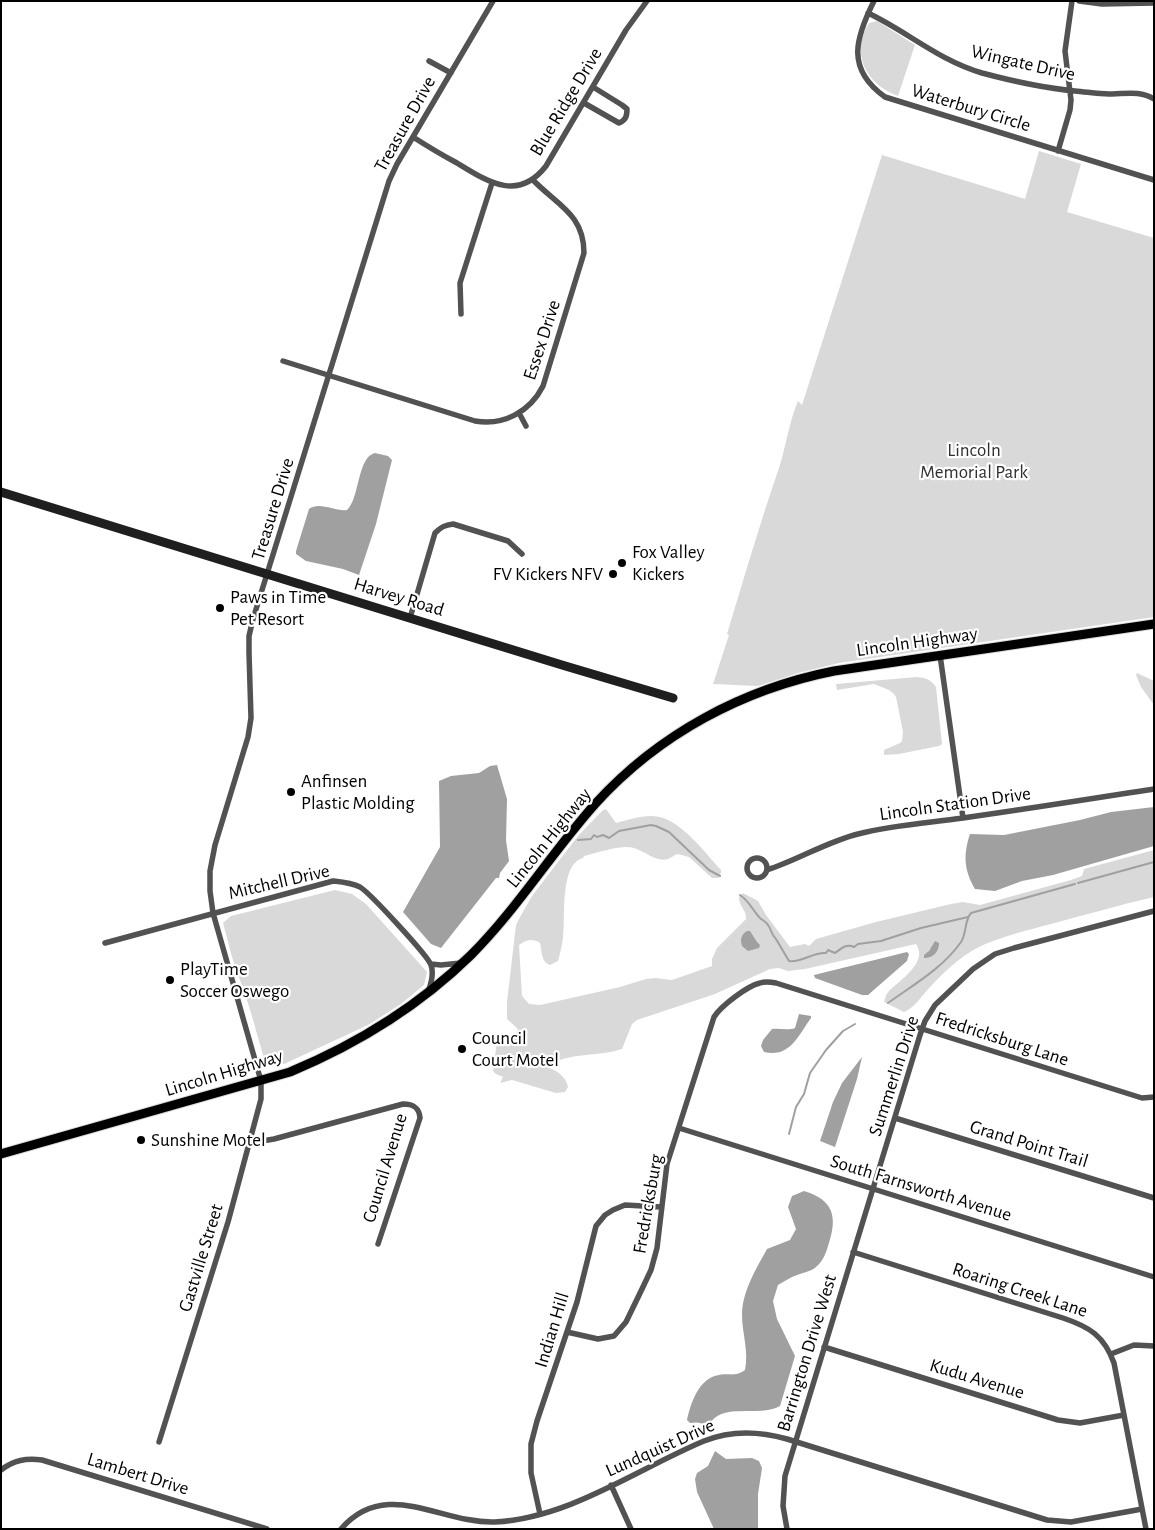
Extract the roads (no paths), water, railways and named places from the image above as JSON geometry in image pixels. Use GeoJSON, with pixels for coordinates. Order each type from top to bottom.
{"type":"FeatureCollection","features":[{"type":"Feature","properties":{"kind":"main road","name":"Lincoln Highway"},"geometry":{"type":"LineString","coordinates":[[1,1154],[260,1081],[304,1066],[355,1042],[399,1014],[463,962],[503,920],[596,803],[638,763],[693,724],[728,705],[808,676],[1154,624]]}},
{"type":"Feature","properties":{"kind":"street","name":"Treasure Drive"},"geometry":{"type":"LineString","coordinates":[[260,1081],[213,913],[210,891],[210,871],[215,845],[248,737],[251,718],[249,636],[389,181],[493,1]]}},
{"type":"Feature","properties":{"kind":"street","name":"Blue Ridge Drive"},"geometry":{"type":"LineString","coordinates":[[413,137],[492,182],[511,186],[526,184],[533,180],[546,166],[626,30],[647,1]]}},
{"type":"Feature","properties":{"kind":"street","name":"Waterbury Circle"},"geometry":{"type":"LineString","coordinates":[[874,1],[860,32],[857,47],[858,64],[864,78],[885,97],[1154,180]]}},
{"type":"Feature","properties":{"kind":"street"},"geometry":{"type":"LineString","coordinates":[[1058,151],[1070,110],[1071,90],[1065,51],[1072,1]]}},
{"type":"Feature","properties":{"kind":"street"},"geometry":{"type":"LineString","coordinates":[[1079,1],[1102,4],[1154,3]]}},
{"type":"Feature","properties":{"kind":"street","name":"Wingate Drive"},"geometry":{"type":"LineString","coordinates":[[868,13],[893,25],[931,51],[982,73],[1071,90],[1108,94],[1136,93],[1154,99]]}},
{"type":"Feature","properties":{"kind":"street"},"geometry":{"type":"LineString","coordinates":[[429,61],[451,73]]}},
{"type":"Feature","properties":{"kind":"street"},"geometry":{"type":"LineString","coordinates":[[584,103],[619,123],[627,116],[627,109],[593,87]]}},
{"type":"Feature","properties":{"kind":"street","name":"Essex Drive"},"geometry":{"type":"LineString","coordinates":[[283,361],[480,422],[496,422],[519,413],[534,400],[543,386],[584,253],[581,232],[573,216],[533,180]]}},
{"type":"Feature","properties":{"kind":"street"},"geometry":{"type":"LineString","coordinates":[[461,314],[460,283],[492,182]]}},
{"type":"Feature","properties":{"kind":"street"},"geometry":{"type":"LineString","coordinates":[[519,413],[526,426]]}},
{"type":"Feature","properties":{"kind":"street","name":"Harvey Road"},"geometry":{"type":"LineString","coordinates":[[1,492],[673,698]]}},
{"type":"Feature","properties":{"kind":"street"},"geometry":{"type":"LineString","coordinates":[[410,618],[436,533],[440,528],[453,524],[508,541],[522,554]]}},
{"type":"Feature","properties":{"kind":"street"},"geometry":{"type":"LineString","coordinates":[[940,655],[963,818]]}},
{"type":"Feature","properties":{"kind":"street","name":"Lincoln Station Drive"},"geometry":{"type":"LineString","coordinates":[[766,870],[783,865],[816,849],[856,834],[1154,789]]}},
{"type":"Feature","properties":{"kind":"street","name":"Mitchell Drive"},"geometry":{"type":"LineString","coordinates":[[105,943],[333,881],[347,882],[359,887],[373,898],[431,964]]}},
{"type":"Feature","properties":{"kind":"street","name":"Summerlin Drive"},"geometry":{"type":"LineString","coordinates":[[872,1189],[922,1029],[935,1005],[973,969],[995,954],[1154,911]]}},
{"type":"Feature","properties":{"kind":"street"},"geometry":{"type":"LineString","coordinates":[[427,993],[432,975],[431,964],[441,965],[463,962]]}},
{"type":"Feature","properties":{"kind":"street","name":"Fredricksburg Lane"},"geometry":{"type":"LineString","coordinates":[[755,984],[776,983],[1142,1098],[1154,1097]]}},
{"type":"Feature","properties":{"kind":"street","name":"Fredricksburg"},"geometry":{"type":"LineString","coordinates":[[567,1332],[590,1338],[604,1339],[614,1336],[621,1329],[631,1312],[654,1260],[667,1164],[714,1017],[727,1004],[755,984]]}},
{"type":"Feature","properties":{"kind":"street","name":"Gastville Street"},"geometry":{"type":"LineString","coordinates":[[160,1442],[209,1286],[250,1143],[260,1105],[260,1081]]}},
{"type":"Feature","properties":{"kind":"street","name":"Council Avenue"},"geometry":{"type":"LineString","coordinates":[[250,1143],[274,1140],[403,1104],[414,1105],[418,1109],[420,1118],[378,1244]]}},
{"type":"Feature","properties":{"kind":"street","name":"Grand Point Trail"},"geometry":{"type":"LineString","coordinates":[[895,1118],[1154,1198]]}},
{"type":"Feature","properties":{"kind":"street","name":"South Farnsworth Avenue"},"geometry":{"type":"LineString","coordinates":[[679,1128],[1154,1277]]}},
{"type":"Feature","properties":{"kind":"street","name":"Barrington Drive West"},"geometry":{"type":"LineString","coordinates":[[788,1529],[783,1506],[785,1476],[872,1189]]}},
{"type":"Feature","properties":{"kind":"street","name":"Indian Hill"},"geometry":{"type":"LineString","coordinates":[[540,1514],[531,1473],[531,1444],[579,1295],[594,1233],[600,1220],[613,1210],[625,1205],[661,1207]]}},
{"type":"Feature","properties":{"kind":"street","name":"Roaring Creek Lane"},"geometry":{"type":"LineString","coordinates":[[853,1252],[1075,1322],[1092,1330],[1111,1354],[1114,1363],[1146,1529]]}},
{"type":"Feature","properties":{"kind":"street"},"geometry":{"type":"LineString","coordinates":[[1111,1354],[1134,1345],[1154,1346]]}},
{"type":"Feature","properties":{"kind":"street","name":"Kudu Avenue"},"geometry":{"type":"LineString","coordinates":[[824,1347],[1058,1420],[1080,1423],[1124,1415]]}},
{"type":"Feature","properties":{"kind":"street","name":"Lundquist Drive"},"geometry":{"type":"LineString","coordinates":[[341,1529],[348,1521],[364,1511],[381,1505],[417,1506],[469,1520],[487,1522],[508,1521],[540,1514],[572,1504],[713,1437],[747,1432],[770,1434],[796,1441],[1052,1521],[1071,1522],[1142,1509]]}},
{"type":"Feature","properties":{"kind":"street","name":"Lambert Drive"},"geometry":{"type":"LineString","coordinates":[[1,1470],[11,1463],[22,1459],[42,1460],[267,1529]]}},
{"type":"Feature","properties":{"kind":"street"},"geometry":{"type":"LineString","coordinates":[[611,1485],[632,1529]]}},
{"type":"Feature","properties":{"kind":"street"},"geometry":{"type":"LineString","coordinates":[[487,1522],[487,1529]]}},
{"type":"Feature","properties":{"kind":"waterway"},"geometry":{"type":"LineString","coordinates":[[578,840],[591,839],[594,835],[597,837],[603,835],[609,838],[619,831],[651,825],[656,826],[669,832],[709,870],[720,876]]}},
{"type":"Feature","properties":{"kind":"waterway"},"geometry":{"type":"LineString","coordinates":[[525,871],[544,851],[547,851]]}},
{"type":"Feature","properties":{"kind":"waterway"},"geometry":{"type":"LineString","coordinates":[[1078,883],[1154,862]]}},
{"type":"Feature","properties":{"kind":"waterway"},"geometry":{"type":"LineString","coordinates":[[888,1003],[927,976],[946,960],[961,942],[971,913],[1075,884]]}},
{"type":"Feature","properties":{"kind":"waterway"},"geometry":{"type":"LineString","coordinates":[[740,895],[767,924],[789,961],[826,953],[828,950],[835,953],[846,946],[854,947],[858,944],[881,941],[921,928],[968,917]]}},
{"type":"Feature","properties":{"kind":"waterway"},"geometry":{"type":"LineString","coordinates":[[789,1134],[796,1107],[804,1094],[810,1073],[826,1050],[843,1031],[855,1024]]}},
{"type":"Feature","properties":{"kind":"place","name":"Fox Valley Kickers"},"geometry":{"type":"Point","coordinates":[622,563]}},
{"type":"Feature","properties":{"kind":"place","name":"FV Kickers NFV"},"geometry":{"type":"Point","coordinates":[613,574]}},
{"type":"Feature","properties":{"kind":"place","name":"Paws in Time Pet Resort"},"geometry":{"type":"Point","coordinates":[220,608]}},
{"type":"Feature","properties":{"kind":"place","name":"Anfinsen Plastic Molding"},"geometry":{"type":"Point","coordinates":[291,792]}},
{"type":"Feature","properties":{"kind":"place","name":"PlayTime Soccer Oswego"},"geometry":{"type":"Point","coordinates":[170,980]}},
{"type":"Feature","properties":{"kind":"place","name":"Council Court Motel"},"geometry":{"type":"Point","coordinates":[462,1049]}},
{"type":"Feature","properties":{"kind":"place","name":"Sunshine Motel"},"geometry":{"type":"Point","coordinates":[141,1140]}},
{"type":"Feature","properties":{"kind":"park label","name":"Lincoln Memorial Park"},"geometry":{"type":"Point","coordinates":[974,461]}}]}
